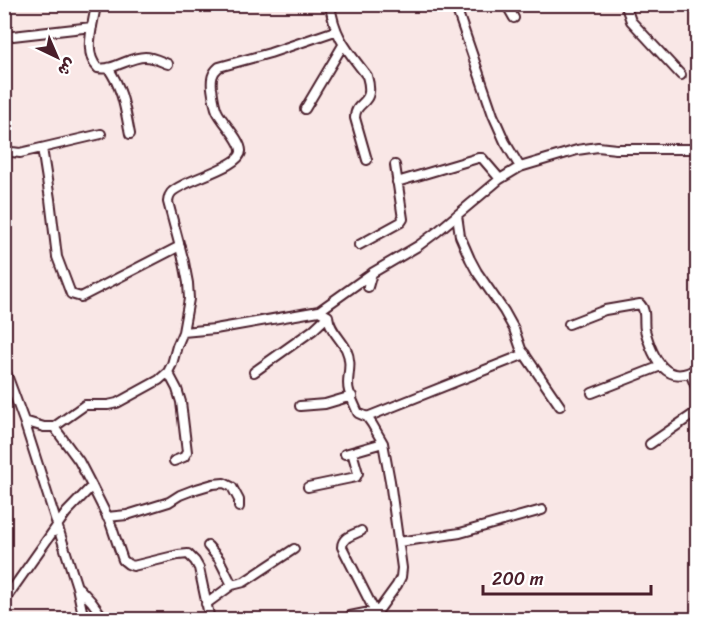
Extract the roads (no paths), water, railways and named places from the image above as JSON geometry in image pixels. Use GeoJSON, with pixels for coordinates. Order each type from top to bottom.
{"type":"FeatureCollection","features":[{"type":"Feature","properties":{"kind":"street"},"geometry":{"type":"LineString","coordinates":[[96,4],[89,44],[94,64],[98,68],[108,68],[146,57],[168,64]]}},
{"type":"Feature","properties":{"kind":"street"},"geometry":{"type":"LineString","coordinates":[[330,4],[335,31],[367,76],[370,91],[368,99],[357,108],[355,113],[367,160]]}},
{"type":"Feature","properties":{"kind":"street"},"geometry":{"type":"LineString","coordinates":[[455,4],[493,116],[520,167]]}},
{"type":"Feature","properties":{"kind":"street"},"geometry":{"type":"LineString","coordinates":[[506,4],[514,18]]}},
{"type":"Feature","properties":{"kind":"street"},"geometry":{"type":"LineString","coordinates":[[625,4],[631,21],[681,75]]}},
{"type":"Feature","properties":{"kind":"street"},"geometry":{"type":"LineString","coordinates":[[4,37],[92,27]]}},
{"type":"Feature","properties":{"kind":"street"},"geometry":{"type":"LineString","coordinates":[[24,421],[44,427],[54,427],[85,405],[117,403],[159,380],[168,372],[183,332],[189,298],[180,246],[168,202],[169,196],[178,187],[224,167],[241,154],[238,142],[217,111],[211,84],[214,71],[219,67],[335,31]]}},
{"type":"Feature","properties":{"kind":"street"},"geometry":{"type":"LineString","coordinates":[[305,109],[344,45]]}},
{"type":"Feature","properties":{"kind":"street"},"geometry":{"type":"LineString","coordinates":[[108,68],[116,79],[122,95],[130,134]]}},
{"type":"Feature","properties":{"kind":"street"},"geometry":{"type":"LineString","coordinates":[[4,149],[20,153],[101,134]]}},
{"type":"Feature","properties":{"kind":"street"},"geometry":{"type":"LineString","coordinates":[[183,332],[319,311],[372,273],[418,246],[500,179],[520,167],[577,150],[598,147],[698,149]]}},
{"type":"Feature","properties":{"kind":"street"},"geometry":{"type":"LineString","coordinates":[[42,148],[57,257],[70,294],[81,297],[180,246]]}},
{"type":"Feature","properties":{"kind":"street"},"geometry":{"type":"LineString","coordinates":[[397,182],[478,158],[482,158],[500,179]]}},
{"type":"Feature","properties":{"kind":"street"},"geometry":{"type":"LineString","coordinates":[[359,245],[401,222],[404,217],[395,165]]}},
{"type":"Feature","properties":{"kind":"street"},"geometry":{"type":"LineString","coordinates":[[457,215],[460,236],[477,272],[504,310],[514,329],[518,344],[560,406]]}},
{"type":"Feature","properties":{"kind":"street"},"geometry":{"type":"LineString","coordinates":[[368,288],[372,273]]}},
{"type":"Feature","properties":{"kind":"street"},"geometry":{"type":"LineString","coordinates":[[569,324],[605,310],[640,303],[644,308],[645,327],[649,341],[661,366],[676,375],[683,375],[694,370],[698,392]]}},
{"type":"Feature","properties":{"kind":"street"},"geometry":{"type":"LineString","coordinates":[[319,311],[328,316]]}},
{"type":"Feature","properties":{"kind":"street"},"geometry":{"type":"LineString","coordinates":[[254,372],[313,330],[328,316]]}},
{"type":"Feature","properties":{"kind":"street"},"geometry":{"type":"LineString","coordinates":[[328,316],[329,324],[350,360],[348,390],[358,413],[367,417],[383,443],[399,542],[401,577],[374,617]]}},
{"type":"Feature","properties":{"kind":"street"},"geometry":{"type":"LineString","coordinates":[[367,417],[525,354]]}},
{"type":"Feature","properties":{"kind":"street"},"geometry":{"type":"LineString","coordinates":[[592,393],[661,366]]}},
{"type":"Feature","properties":{"kind":"street"},"geometry":{"type":"LineString","coordinates":[[4,367],[24,421],[77,587],[84,620]]}},
{"type":"Feature","properties":{"kind":"street"},"geometry":{"type":"LineString","coordinates":[[168,372],[181,402],[187,452],[184,457],[174,461]]}},
{"type":"Feature","properties":{"kind":"street"},"geometry":{"type":"LineString","coordinates":[[300,406],[325,404],[352,396]]}},
{"type":"Feature","properties":{"kind":"street"},"geometry":{"type":"LineString","coordinates":[[650,444],[698,411]]}},
{"type":"Feature","properties":{"kind":"street"},"geometry":{"type":"LineString","coordinates":[[54,427],[79,461],[92,486],[107,517],[123,560],[133,566],[188,554],[199,568],[210,620]]}},
{"type":"Feature","properties":{"kind":"street"},"geometry":{"type":"LineString","coordinates":[[308,487],[356,477],[358,473],[348,453],[383,443]]}},
{"type":"Feature","properties":{"kind":"street"},"geometry":{"type":"LineString","coordinates":[[107,517],[127,515],[169,502],[193,490],[224,483],[232,488],[239,500],[239,507]]}},
{"type":"Feature","properties":{"kind":"street"},"geometry":{"type":"LineString","coordinates":[[4,601],[66,513],[92,486]]}},
{"type":"Feature","properties":{"kind":"street"},"geometry":{"type":"LineString","coordinates":[[399,542],[460,533],[542,510]]}},
{"type":"Feature","properties":{"kind":"street"},"geometry":{"type":"LineString","coordinates":[[361,531],[344,539],[342,547],[374,617]]}},
{"type":"Feature","properties":{"kind":"street"},"geometry":{"type":"LineString","coordinates":[[208,546],[219,559],[232,585]]}},
{"type":"Feature","properties":{"kind":"street"},"geometry":{"type":"LineString","coordinates":[[206,604],[232,585],[244,582],[294,549]]}},
{"type":"Feature","properties":{"kind":"street"},"geometry":{"type":"LineString","coordinates":[[77,587],[105,620]]}},
{"type":"Feature","properties":{"kind":"street"},"geometry":{"type":"LineString","coordinates":[[350,616],[365,612],[374,617]]}}]}
